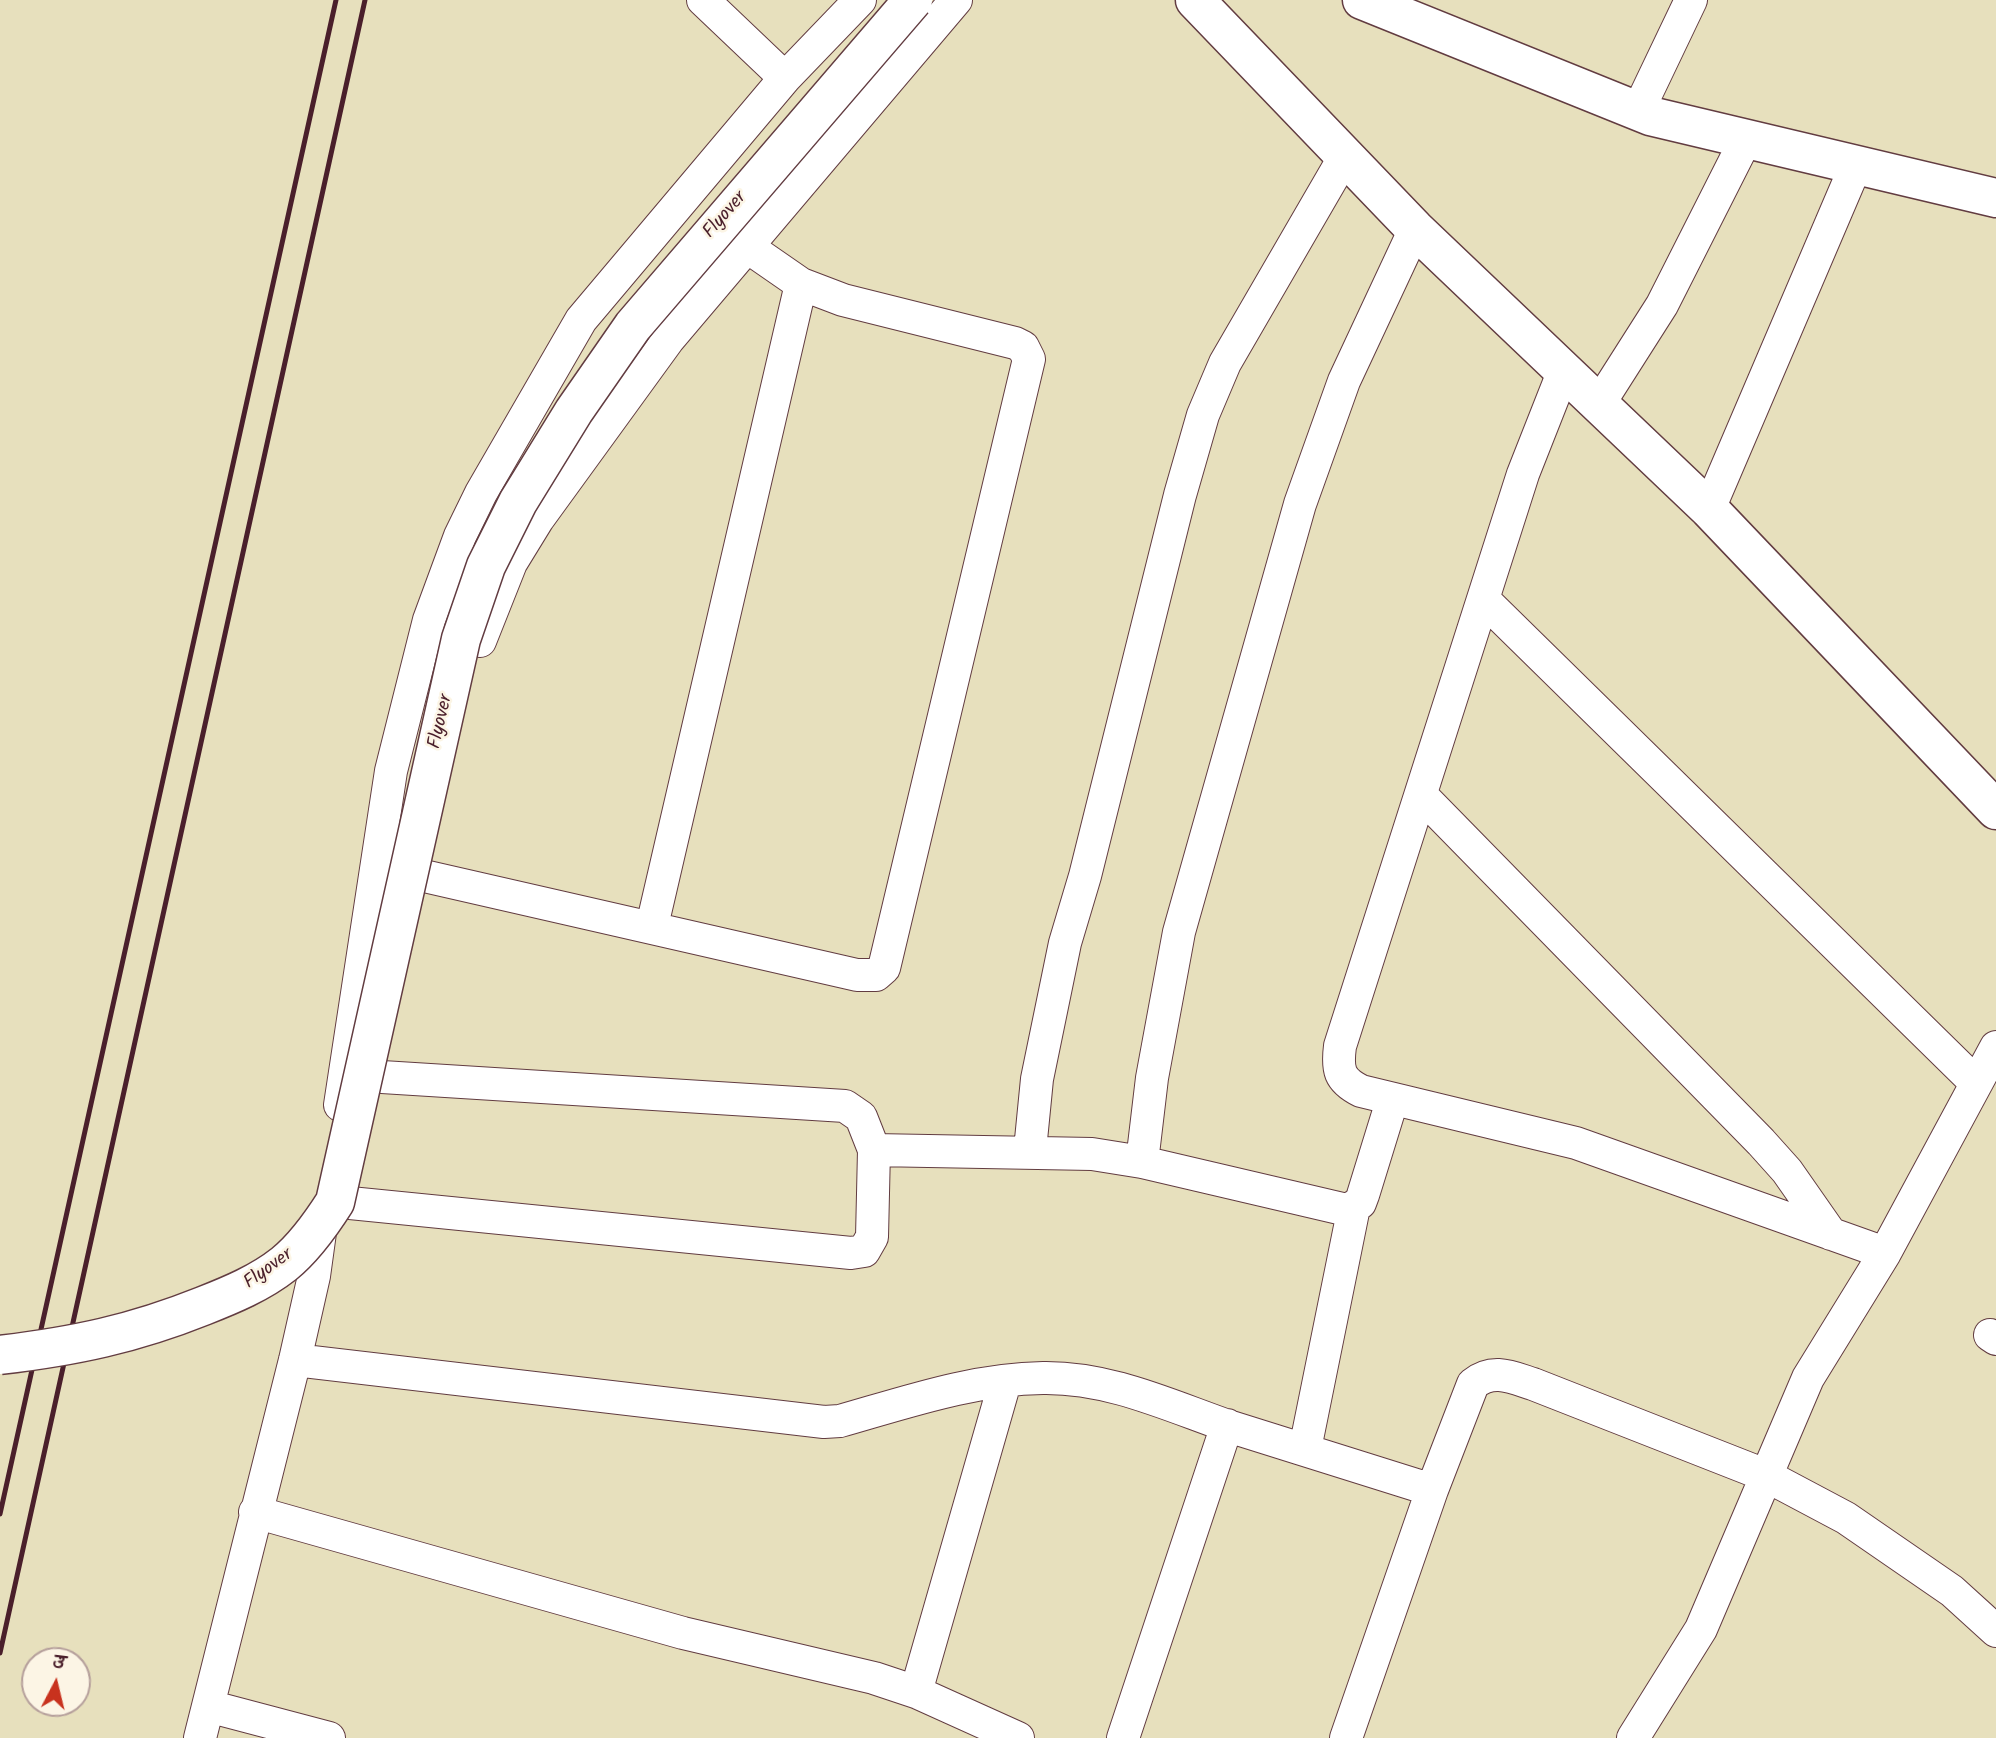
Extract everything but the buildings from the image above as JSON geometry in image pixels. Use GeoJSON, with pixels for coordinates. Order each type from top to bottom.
{"type":"FeatureCollection","features":[{"type":"Feature","properties":{"kind":"street"},"geometry":{"type":"LineString","coordinates":[[703,0],[785,78]]}},
{"type":"Feature","properties":{"kind":"street"},"geometry":{"type":"LineString","coordinates":[[201,1738],[314,1276],[391,771],[429,620],[460,536],[481,493],[581,320],[785,78],[860,0]]}},
{"type":"Feature","properties":{"kind":"street","name":"Flyover"},"geometry":{"type":"LineString","coordinates":[[0,1354],[80,1344],[146,1328],[239,1291],[284,1264],[316,1231],[335,1202],[461,639],[485,566],[518,502],[574,411],[633,326],[913,0]]}},
{"type":"Feature","properties":{"kind":"street"},"geometry":{"type":"LineString","coordinates":[[314,1276],[350,1203],[382,1077],[474,657],[511,563],[538,519],[668,340],[749,248],[956,0]]}},
{"type":"Feature","properties":{"kind":"street"},"geometry":{"type":"LineString","coordinates":[[1195,0],[1415,229],[1709,509],[1996,810]]}},
{"type":"Feature","properties":{"kind":"street"},"geometry":{"type":"LineString","coordinates":[[1362,0],[1638,111],[1996,198]]}},
{"type":"Feature","properties":{"kind":"street"},"geometry":{"type":"LineString","coordinates":[[1638,111],[1691,0]]}},
{"type":"Feature","properties":{"kind":"street"},"geometry":{"type":"LineString","coordinates":[[1599,404],[1662,305],[1746,139]]}},
{"type":"Feature","properties":{"kind":"street"},"geometry":{"type":"LineString","coordinates":[[1030,1150],[1037,1079],[1065,943],[1085,876],[1200,425],[1225,363],[1345,156]]}},
{"type":"Feature","properties":{"kind":"street"},"geometry":{"type":"LineString","coordinates":[[1709,509],[1856,165]]}},
{"type":"Feature","properties":{"kind":"street"},"geometry":{"type":"LineString","coordinates":[[1142,1162],[1152,1077],[1179,932],[1292,530],[1344,381],[1415,229]]}},
{"type":"Feature","properties":{"kind":"street"},"geometry":{"type":"LineString","coordinates":[[424,876],[858,975],[876,975],[884,968],[1029,359],[1023,347],[1015,342],[843,300],[801,284],[749,248]]}},
{"type":"Feature","properties":{"kind":"street"},"geometry":{"type":"LineString","coordinates":[[652,926],[801,284]]}},
{"type":"Feature","properties":{"kind":"street"},"geometry":{"type":"LineString","coordinates":[[1564,370],[1523,474],[1340,1046],[1339,1072],[1345,1083],[1392,1101],[1576,1143],[1885,1253]]}},
{"type":"Feature","properties":{"kind":"street"},"geometry":{"type":"LineString","coordinates":[[1484,600],[1976,1083]]}},
{"type":"Feature","properties":{"kind":"street"},"geometry":{"type":"LineString","coordinates":[[1421,795],[1761,1142],[1787,1171],[1831,1234]]}},
{"type":"Feature","properties":{"kind":"street"},"geometry":{"type":"LineString","coordinates":[[1633,1738],[1701,1629],[1808,1378],[1885,1253],[1996,1047]]}},
{"type":"Feature","properties":{"kind":"street"},"geometry":{"type":"LineString","coordinates":[[350,1203],[858,1253],[869,1246],[872,1237],[874,1150],[862,1117],[845,1106],[382,1077]]}},
{"type":"Feature","properties":{"kind":"street"},"geometry":{"type":"LineString","coordinates":[[1305,1449],[1354,1207],[1363,1195],[1392,1101]]}},
{"type":"Feature","properties":{"kind":"street"},"geometry":{"type":"LineString","coordinates":[[874,1150],[1030,1150],[1091,1154],[1142,1162],[1337,1209],[1354,1207]]}},
{"type":"Feature","properties":{"kind":"street"},"geometry":{"type":"LineString","coordinates":[[295,1360],[824,1422],[840,1421],[945,1391],[1044,1378],[1104,1385],[1168,1402],[1227,1425],[1432,1490]]}},
{"type":"Feature","properties":{"kind":"street"},"geometry":{"type":"LineString","coordinates":[[1346,1738],[1432,1490],[1473,1384],[1482,1377],[1499,1373],[1765,1475],[1846,1518],[1897,1551],[1952,1591],[1996,1631]]}},
{"type":"Feature","properties":{"kind":"street"},"geometry":{"type":"LineString","coordinates":[[916,1692],[1005,1382]]}},
{"type":"Feature","properties":{"kind":"street"},"geometry":{"type":"LineString","coordinates":[[1123,1738],[1227,1425]]}},
{"type":"Feature","properties":{"kind":"street"},"geometry":{"type":"LineString","coordinates":[[255,1512],[683,1633],[874,1678],[916,1692],[1018,1738]]}},
{"type":"Feature","properties":{"kind":"street"},"geometry":{"type":"LineString","coordinates":[[208,1706],[329,1738]]}},
{"type":"Feature","properties":{"kind":"railway"},"geometry":{"type":"LineString","coordinates":[[0,1514],[336,0]]}},
{"type":"Feature","properties":{"kind":"railway"},"geometry":{"type":"LineString","coordinates":[[0,1653],[365,0]]}}]}
